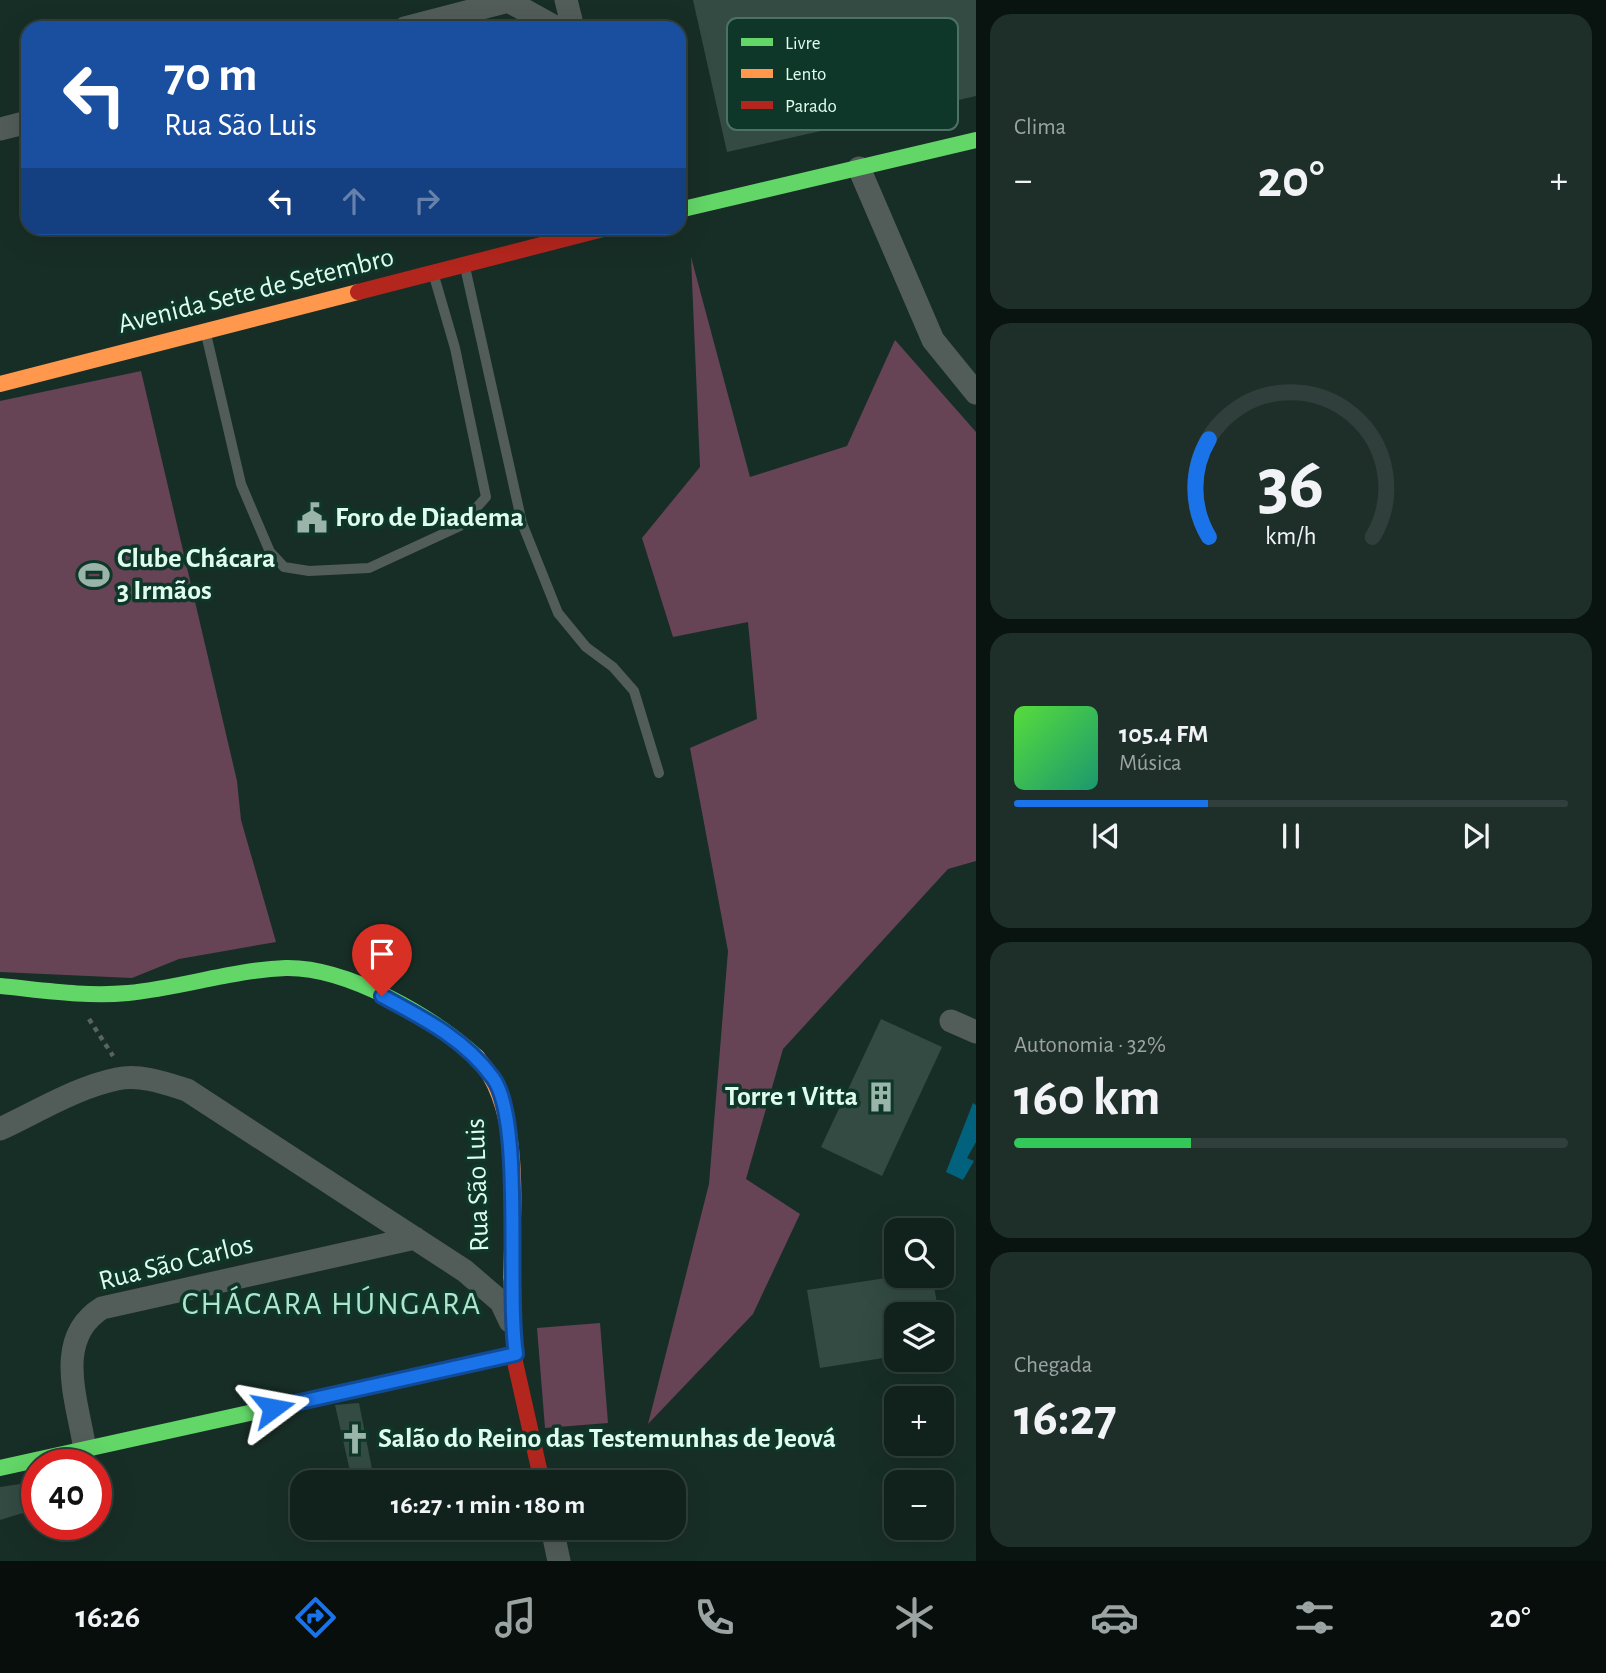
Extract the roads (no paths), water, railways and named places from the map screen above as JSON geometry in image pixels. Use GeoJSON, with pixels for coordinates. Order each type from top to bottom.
{"type":"FeatureCollection","features":[{"type":"Feature","properties":{"kind":"street"},"geometry":{"type":"LineString","coordinates":[[566,0],[571,21]]}},
{"type":"Feature","properties":{"kind":"street"},"geometry":{"type":"LineString","coordinates":[[432,21],[511,1],[545,21]]}},
{"type":"Feature","properties":{"kind":"street"},"geometry":{"type":"LineString","coordinates":[[0,129],[21,124]]}},
{"type":"Feature","properties":{"kind":"street"},"geometry":{"type":"LineString","coordinates":[[686,208],[976,140]]}},
{"type":"Feature","properties":{"kind":"street"},"geometry":{"type":"LineString","coordinates":[[859,168],[933,340],[976,393]]}},
{"type":"Feature","properties":{"kind":"street","name":"Avenida Sete de Setembro"},"geometry":{"type":"LineString","coordinates":[[0,384],[579,235]]}},
{"type":"Feature","properties":{"kind":"street","name":"Rua São Luis"},"geometry":{"type":"LineString","coordinates":[[0,986],[71,993],[140,992],[272,970],[304,968],[342,977],[439,1027],[471,1054],[495,1080],[506,1108],[509,1145],[511,1324],[540,1470]]}},
{"type":"Feature","properties":{"kind":"street"},"geometry":{"type":"LineString","coordinates":[[951,1021],[976,1032]]}},
{"type":"Feature","properties":{"kind":"street"},"geometry":{"type":"LineString","coordinates":[[0,1129],[118,1078],[154,1080],[187,1090],[465,1271],[501,1302],[511,1324]]}},
{"type":"Feature","properties":{"kind":"street","name":"Rua São Carlos"},"geometry":{"type":"LineString","coordinates":[[85,1449],[71,1360],[75,1339],[85,1318],[102,1308],[415,1238]]}},
{"type":"Feature","properties":{"kind":"street"},"geometry":{"type":"LineString","coordinates":[[89,1449],[516,1354]]}},
{"type":"Feature","properties":{"kind":"street"},"geometry":{"type":"LineString","coordinates":[[0,1468],[21,1464]]}},
{"type":"Feature","properties":{"kind":"street"},"geometry":{"type":"LineString","coordinates":[[553,1540],[555,1560]]}},
{"type":"Feature","properties":{"kind":"lane"},"geometry":{"type":"LineString","coordinates":[[465,264],[522,523],[558,613],[586,647],[613,667],[634,691],[659,773]]}},
{"type":"Feature","properties":{"kind":"lane"},"geometry":{"type":"LineString","coordinates":[[205,331],[241,484],[270,552],[284,567],[309,570],[369,568],[460,526],[486,497],[455,348],[433,273]]}},
{"type":"Feature","properties":{"kind":"water"},"geometry":{"type":"Polygon","coordinates":[[[973,1103],[976,1105],[976,1142],[967,1158],[974,1161],[963,1180],[946,1172],[973,1103]]]}},
{"type":"Feature","properties":{"kind":"place","name":"Foro de Diadema"},"geometry":{"type":"Point","coordinates":[312,518]}},
{"type":"Feature","properties":{"kind":"place","name":"Clube Chácara 3 Irmãos"},"geometry":{"type":"Point","coordinates":[94,575]}},
{"type":"Feature","properties":{"kind":"place","name":"Torre 1 Vitta"},"geometry":{"type":"Point","coordinates":[881,1097]}},
{"type":"Feature","properties":{"kind":"place","name":"Salão do Reino das Testemunhas de Jeová"},"geometry":{"type":"Point","coordinates":[355,1439]}},
{"type":"Feature","properties":{"kind":"district","name":"CHÁCARA HÚNGARA"},"geometry":{"type":"Point","coordinates":[332,1304]}}]}
